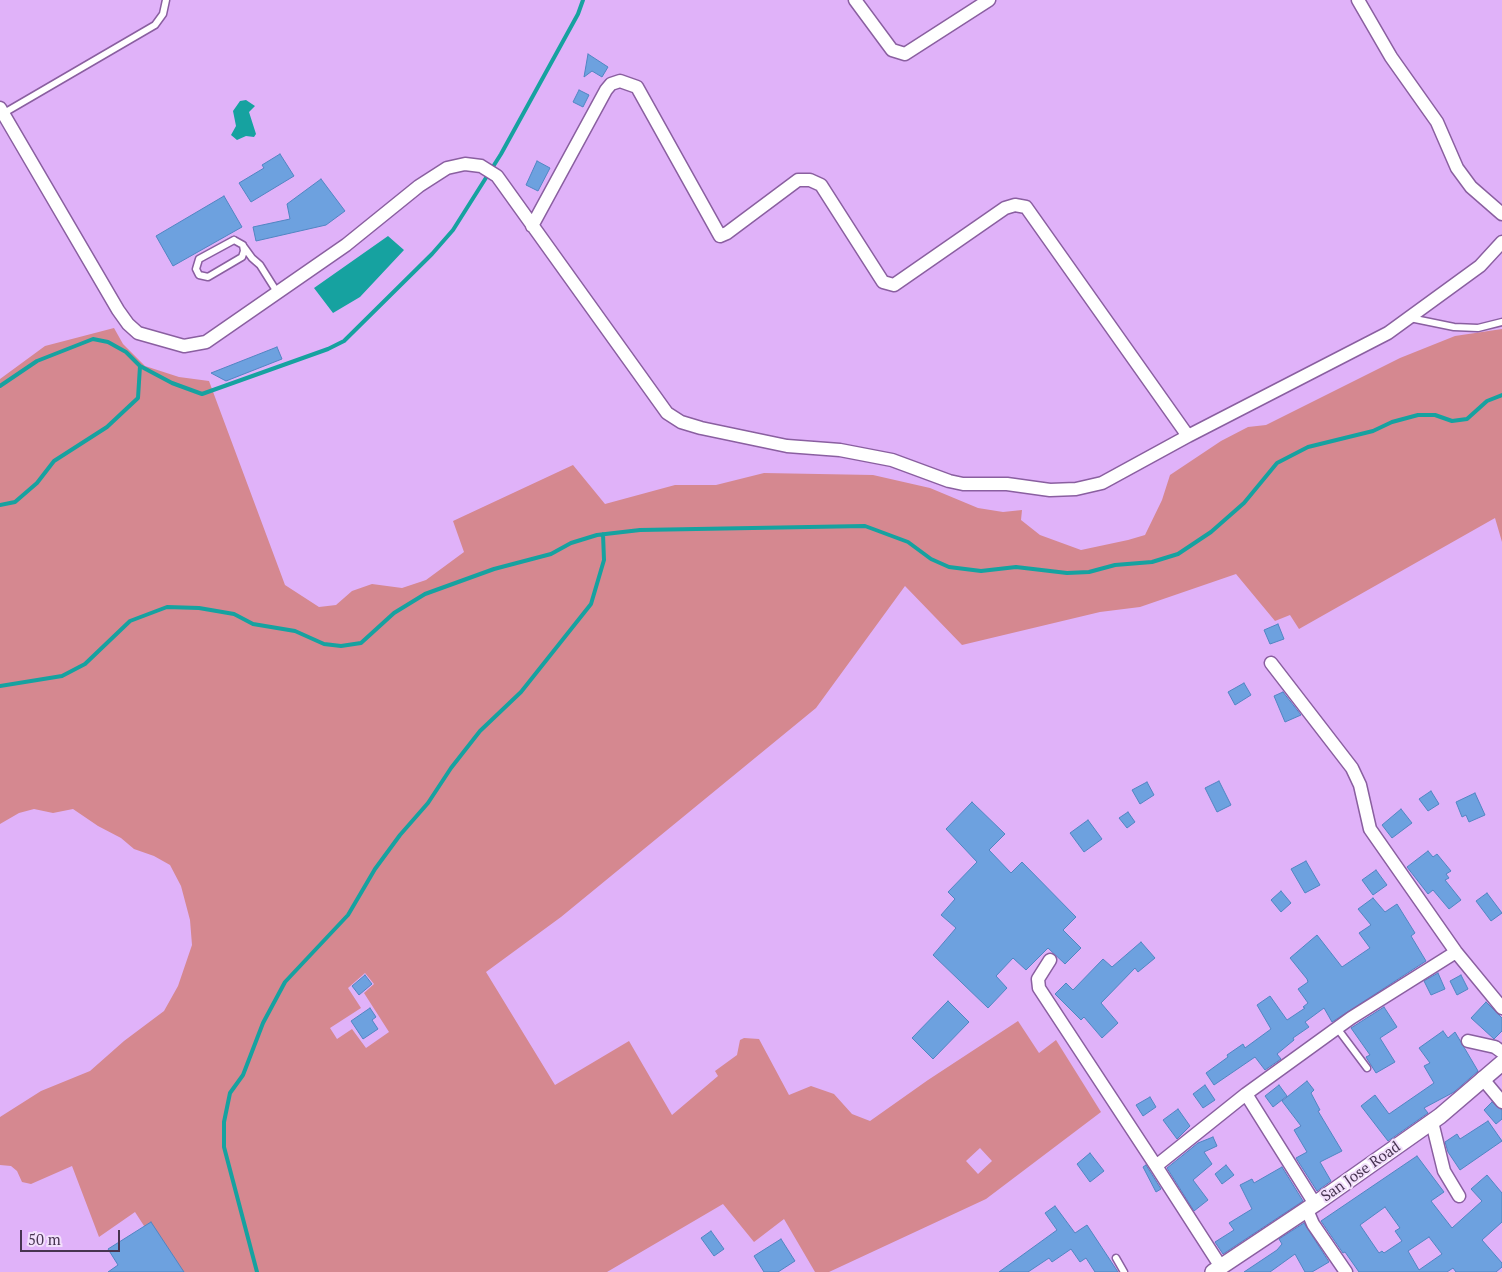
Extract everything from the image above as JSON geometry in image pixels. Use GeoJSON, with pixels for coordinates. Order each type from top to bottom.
{"type":"FeatureCollection","features":[{"type":"Feature","properties":{"kind":"street"},"geometry":{"type":"LineString","coordinates":[[855,0],[892,50],[905,54],[989,0]]}},
{"type":"Feature","properties":{"kind":"street"},"geometry":{"type":"LineString","coordinates":[[1363,3],[1391,57],[1437,122],[1457,168],[1471,186],[1502,214]]}},
{"type":"Feature","properties":{"kind":"street"},"geometry":{"type":"LineString","coordinates":[[532,226],[606,90],[611,84],[620,81],[637,87],[720,236],[727,233],[798,180],[810,180],[821,185],[883,282],[888,285],[894,285],[1005,208],[1015,205],[1026,207],[1188,436]]}},
{"type":"Feature","properties":{"kind":"street"},"geometry":{"type":"LineString","coordinates":[[2,110],[118,310],[128,324],[138,333],[184,346],[206,342],[346,245],[419,186],[447,168],[465,164],[481,166],[497,176],[667,414],[681,422],[787,446],[859,453],[892,460],[948,481],[963,484],[1007,484],[1050,490],[1076,489],[1102,483],[1188,436],[1388,333],[1480,266],[1502,242]]}},
{"type":"Feature","properties":{"kind":"street"},"geometry":{"type":"LineString","coordinates":[[1271,663],[1352,768],[1360,785],[1370,829],[1456,952],[1502,1008]]}},
{"type":"Feature","properties":{"kind":"street"},"geometry":{"type":"LineString","coordinates":[[1156,1166],[1246,1094],[1337,1028],[1456,952]]}},
{"type":"Feature","properties":{"kind":"street"},"geometry":{"type":"LineString","coordinates":[[1050,960],[1038,979],[1039,988],[1156,1166],[1217,1270]]}},
{"type":"Feature","properties":{"kind":"street"},"geometry":{"type":"LineString","coordinates":[[1468,1041],[1495,1047],[1502,1052]]}},
{"type":"Feature","properties":{"kind":"street","name":"San Jose Road"},"geometry":{"type":"LineString","coordinates":[[1217,1270],[1432,1122],[1502,1063]]}},
{"type":"Feature","properties":{"kind":"street"},"geometry":{"type":"LineString","coordinates":[[1482,1078],[1502,1102]]}},
{"type":"Feature","properties":{"kind":"street"},"geometry":{"type":"LineString","coordinates":[[1246,1094],[1311,1207],[1313,1224],[1346,1272]]}},
{"type":"Feature","properties":{"kind":"street"},"geometry":{"type":"LineString","coordinates":[[1432,1122],[1444,1171],[1459,1196]]}},
{"type":"Feature","properties":{"kind":"lane"},"geometry":{"type":"LineString","coordinates":[[2,110],[155,26],[163,14],[166,0]]}},
{"type":"Feature","properties":{"kind":"lane"},"geometry":{"type":"LineString","coordinates":[[243,245],[244,254],[239,259],[208,277],[199,274],[196,269],[199,259],[231,241],[238,241],[243,245],[252,258],[260,265],[277,292]]}},
{"type":"Feature","properties":{"kind":"lane"},"geometry":{"type":"LineString","coordinates":[[239,259],[252,258]]}},
{"type":"Feature","properties":{"kind":"lane"},"geometry":{"type":"LineString","coordinates":[[1409,318],[1454,327],[1478,328],[1502,322]]}},
{"type":"Feature","properties":{"kind":"lane"},"geometry":{"type":"LineString","coordinates":[[1337,1028],[1367,1068]]}},
{"type":"Feature","properties":{"kind":"lane"},"geometry":{"type":"LineString","coordinates":[[1116,1258],[1124,1272]]}},
{"type":"Feature","properties":{"kind":"shaded area"},"geometry":{"type":"Polygon","coordinates":[[[246,100],[255,106],[249,112],[256,134],[254,137],[246,136],[237,140],[231,135],[236,126],[233,111],[240,101],[246,100]]]}},
{"type":"Feature","properties":{"kind":"shaded area"},"geometry":{"type":"Polygon","coordinates":[[[388,236],[404,250],[360,297],[333,313],[314,288],[388,236]]]}},
{"type":"Feature","properties":{"kind":"shaded area"},"geometry":{"type":"Polygon","coordinates":[[[114,328],[123,344],[145,366],[179,377],[209,381],[285,585],[319,607],[336,605],[352,591],[372,584],[402,588],[426,580],[464,552],[453,521],[573,465],[605,504],[675,485],[716,485],[764,473],[873,475],[930,488],[978,508],[1003,512],[1022,510],[1021,520],[1040,535],[1081,550],[1128,540],[1145,535],[1162,500],[1170,475],[1221,441],[1248,427],[1266,425],[1400,358],[1455,336],[1502,329],[1502,542],[1495,518],[1299,629],[1290,615],[1275,621],[1236,574],[1140,607],[1100,612],[962,645],[905,586],[816,708],[561,917],[486,972],[555,1085],[629,1041],[672,1115],[718,1076],[715,1071],[737,1055],[740,1040],[744,1038],[759,1039],[789,1095],[811,1086],[834,1094],[852,1114],[870,1121],[928,1080],[1018,1021],[1039,1053],[1056,1040],[1101,1112],[986,1199],[829,1272],[815,1272],[784,1219],[754,1242],[723,1204],[607,1272],[174,1272],[135,1212],[99,1237],[72,1166],[31,1184],[22,1182],[17,1171],[11,1166],[0,1165],[0,1117],[41,1091],[90,1071],[124,1041],[164,1011],[178,986],[192,945],[190,920],[181,886],[170,865],[154,856],[134,849],[121,838],[98,826],[73,809],[53,813],[34,809],[19,813],[0,824],[0,379],[45,346],[114,328]],[[365,973],[348,988],[361,1008],[330,1028],[337,1039],[352,1029],[366,1048],[389,1032],[364,993],[374,984],[365,973]],[[980,1148],[966,1161],[978,1174],[992,1161],[980,1148]]]}},
{"type":"Feature","properties":{"kind":"building"},"geometry":{"type":"Polygon","coordinates":[[[588,54],[608,67],[602,77],[592,71],[584,77],[588,54]]]}},
{"type":"Feature","properties":{"kind":"building"},"geometry":{"type":"Polygon","coordinates":[[[579,90],[589,95],[583,107],[573,102],[579,90]]]}},
{"type":"Feature","properties":{"kind":"building"},"geometry":{"type":"Polygon","coordinates":[[[280,154],[294,176],[251,202],[239,183],[264,168],[262,165],[280,154]]]}},
{"type":"Feature","properties":{"kind":"building"},"geometry":{"type":"Polygon","coordinates":[[[537,161],[550,168],[538,191],[526,185],[537,161]]]}},
{"type":"Feature","properties":{"kind":"building"},"geometry":{"type":"Polygon","coordinates":[[[321,179],[345,211],[326,225],[256,241],[253,227],[290,219],[287,204],[321,179]]]}},
{"type":"Feature","properties":{"kind":"building"},"geometry":{"type":"Polygon","coordinates":[[[224,196],[242,227],[173,266],[156,236],[224,196]]]}},
{"type":"Feature","properties":{"kind":"building"},"geometry":{"type":"Polygon","coordinates":[[[277,347],[282,359],[226,381],[211,373],[277,347]]]}},
{"type":"Feature","properties":{"kind":"building"},"geometry":{"type":"Polygon","coordinates":[[[1278,624],[1284,639],[1270,644],[1264,630],[1278,624]]]}},
{"type":"Feature","properties":{"kind":"building"},"geometry":{"type":"Polygon","coordinates":[[[1244,683],[1251,695],[1235,705],[1228,692],[1244,683]]]}},
{"type":"Feature","properties":{"kind":"building"},"geometry":{"type":"Polygon","coordinates":[[[1283,692],[1301,715],[1285,722],[1274,696],[1283,692]]]}},
{"type":"Feature","properties":{"kind":"building"},"geometry":{"type":"Polygon","coordinates":[[[1219,781],[1231,805],[1217,812],[1205,788],[1219,781]]]}},
{"type":"Feature","properties":{"kind":"building"},"geometry":{"type":"Polygon","coordinates":[[[1147,782],[1154,795],[1140,804],[1132,790],[1147,782]]]}},
{"type":"Feature","properties":{"kind":"building"},"geometry":{"type":"Polygon","coordinates":[[[1431,791],[1439,804],[1428,811],[1419,799],[1431,791]]]}},
{"type":"Feature","properties":{"kind":"building"},"geometry":{"type":"Polygon","coordinates":[[[1475,793],[1485,815],[1469,822],[1466,815],[1462,817],[1456,802],[1475,793]]]}},
{"type":"Feature","properties":{"kind":"building"},"geometry":{"type":"Polygon","coordinates":[[[972,802],[1005,834],[989,850],[1011,873],[1022,862],[1076,917],[1063,930],[1081,948],[1065,964],[1048,948],[1026,970],[1013,958],[996,976],[1007,988],[988,1008],[933,955],[956,928],[941,915],[955,899],[948,892],[977,862],[946,829],[972,802]]]}},
{"type":"Feature","properties":{"kind":"building"},"geometry":{"type":"Polygon","coordinates":[[[1401,809],[1412,823],[1392,838],[1382,825],[1401,809]]]}},
{"type":"Feature","properties":{"kind":"building"},"geometry":{"type":"Polygon","coordinates":[[[1128,812],[1135,822],[1127,828],[1119,818],[1128,812]]]}},
{"type":"Feature","properties":{"kind":"building"},"geometry":{"type":"Polygon","coordinates":[[[1088,820],[1102,839],[1084,852],[1070,833],[1088,820]]]}},
{"type":"Feature","properties":{"kind":"building"},"geometry":{"type":"Polygon","coordinates":[[[1428,851],[1433,857],[1437,854],[1451,871],[1446,874],[1449,878],[1445,880],[1461,900],[1449,909],[1433,890],[1428,894],[1407,867],[1428,851]]]}},
{"type":"Feature","properties":{"kind":"building"},"geometry":{"type":"Polygon","coordinates":[[[1306,861],[1320,885],[1305,893],[1291,869],[1306,861]]]}},
{"type":"Feature","properties":{"kind":"building"},"geometry":{"type":"Polygon","coordinates":[[[1376,870],[1387,885],[1373,895],[1362,880],[1376,870]]]}},
{"type":"Feature","properties":{"kind":"building"},"geometry":{"type":"Polygon","coordinates":[[[1281,891],[1291,903],[1281,912],[1271,900],[1281,891]]]}},
{"type":"Feature","properties":{"kind":"building"},"geometry":{"type":"Polygon","coordinates":[[[1487,893],[1502,913],[1491,921],[1476,901],[1487,893]]]}},
{"type":"Feature","properties":{"kind":"building"},"geometry":{"type":"Polygon","coordinates":[[[1373,898],[1385,912],[1397,904],[1415,933],[1411,936],[1426,961],[1332,1022],[1324,1008],[1305,1022],[1309,1027],[1293,1038],[1294,1040],[1277,1054],[1281,1059],[1265,1070],[1255,1057],[1214,1085],[1206,1073],[1243,1044],[1245,1048],[1271,1029],[1257,1005],[1270,996],[1287,1020],[1305,1008],[1303,1007],[1308,1003],[1298,989],[1308,982],[1307,979],[1290,958],[1317,935],[1342,967],[1370,948],[1359,933],[1371,925],[1358,909],[1373,898]]]}},
{"type":"Feature","properties":{"kind":"building"},"geometry":{"type":"Polygon","coordinates":[[[1141,942],[1155,958],[1138,972],[1135,968],[1101,1003],[1118,1023],[1102,1038],[1084,1017],[1081,1020],[1055,994],[1066,983],[1073,990],[1103,959],[1112,967],[1141,942]]]}},
{"type":"Feature","properties":{"kind":"building"},"geometry":{"type":"Polygon","coordinates":[[[1438,973],[1445,989],[1431,995],[1424,981],[1438,973]]]}},
{"type":"Feature","properties":{"kind":"building"},"geometry":{"type":"Polygon","coordinates":[[[365,975],[372,984],[359,995],[352,986],[365,975]]]}},
{"type":"Feature","properties":{"kind":"building"},"geometry":{"type":"Polygon","coordinates":[[[1461,975],[1468,989],[1457,995],[1450,981],[1461,975]]]}},
{"type":"Feature","properties":{"kind":"building"},"geometry":{"type":"Polygon","coordinates":[[[948,1001],[969,1022],[933,1059],[912,1038],[948,1001]]]}},
{"type":"Feature","properties":{"kind":"building"},"geometry":{"type":"Polygon","coordinates":[[[1486,1002],[1502,1018],[1502,1031],[1494,1039],[1471,1018],[1486,1002]]]}},
{"type":"Feature","properties":{"kind":"building"},"geometry":{"type":"Polygon","coordinates":[[[1384,1007],[1397,1027],[1380,1038],[1395,1062],[1376,1073],[1366,1057],[1370,1055],[1351,1028],[1384,1007]]]}},
{"type":"Feature","properties":{"kind":"building"},"geometry":{"type":"Polygon","coordinates":[[[370,1008],[376,1017],[372,1020],[378,1029],[363,1039],[351,1021],[370,1008]]]}},
{"type":"Feature","properties":{"kind":"building"},"geometry":{"type":"Polygon","coordinates":[[[1443,1031],[1448,1038],[1455,1032],[1478,1071],[1454,1092],[1424,1108],[1428,1113],[1388,1141],[1361,1106],[1375,1095],[1389,1114],[1434,1083],[1424,1066],[1430,1063],[1419,1048],[1443,1031]]]}},
{"type":"Feature","properties":{"kind":"building"},"geometry":{"type":"Polygon","coordinates":[[[1307,1081],[1314,1090],[1311,1093],[1320,1110],[1318,1111],[1342,1151],[1320,1162],[1331,1181],[1317,1191],[1296,1158],[1307,1152],[1294,1130],[1301,1126],[1282,1101],[1307,1081]]]}},
{"type":"Feature","properties":{"kind":"building"},"geometry":{"type":"Polygon","coordinates":[[[1205,1085],[1215,1100],[1203,1108],[1193,1094],[1205,1085]]]}},
{"type":"Feature","properties":{"kind":"building"},"geometry":{"type":"Polygon","coordinates":[[[1279,1085],[1287,1096],[1273,1107],[1265,1096],[1279,1085]]]}},
{"type":"Feature","properties":{"kind":"building"},"geometry":{"type":"Polygon","coordinates":[[[1150,1097],[1156,1107],[1143,1116],[1136,1105],[1150,1097]]]}},
{"type":"Feature","properties":{"kind":"building"},"geometry":{"type":"Polygon","coordinates":[[[1492,1102],[1502,1110],[1502,1119],[1496,1124],[1484,1110],[1492,1102]]]}},
{"type":"Feature","properties":{"kind":"building"},"geometry":{"type":"Polygon","coordinates":[[[1178,1109],[1190,1126],[1177,1139],[1163,1120],[1178,1109]]]}},
{"type":"Feature","properties":{"kind":"building"},"geometry":{"type":"Polygon","coordinates":[[[1488,1121],[1502,1141],[1460,1170],[1448,1152],[1445,1142],[1457,1134],[1460,1139],[1488,1121]]]}},
{"type":"Feature","properties":{"kind":"building"},"geometry":{"type":"Polygon","coordinates":[[[1213,1137],[1217,1146],[1204,1152],[1212,1164],[1193,1180],[1208,1200],[1194,1211],[1167,1168],[1198,1143],[1213,1137]]]}},
{"type":"Feature","properties":{"kind":"building"},"geometry":{"type":"Polygon","coordinates":[[[1090,1153],[1104,1171],[1090,1182],[1077,1164],[1090,1153]]]}},
{"type":"Feature","properties":{"kind":"building"},"geometry":{"type":"Polygon","coordinates":[[[1417,1156],[1444,1192],[1431,1201],[1452,1228],[1482,1201],[1471,1189],[1487,1175],[1502,1193],[1502,1222],[1482,1240],[1502,1263],[1502,1267],[1496,1272],[1456,1272],[1453,1268],[1447,1272],[1359,1272],[1321,1221],[1417,1156]],[[1385,1207],[1360,1225],[1379,1253],[1382,1251],[1384,1253],[1402,1241],[1395,1231],[1400,1228],[1385,1207]],[[1429,1237],[1408,1251],[1419,1270],[1442,1254],[1429,1237]]]}},
{"type":"Feature","properties":{"kind":"building"},"geometry":{"type":"Polygon","coordinates":[[[1146,1165],[1161,1189],[1156,1192],[1143,1167],[1146,1165]]]}},
{"type":"Feature","properties":{"kind":"building"},"geometry":{"type":"Polygon","coordinates":[[[1226,1165],[1234,1175],[1222,1184],[1215,1174],[1226,1165]]]}},
{"type":"Feature","properties":{"kind":"building"},"geometry":{"type":"Polygon","coordinates":[[[1282,1167],[1303,1201],[1223,1254],[1215,1242],[1234,1230],[1229,1223],[1252,1209],[1240,1185],[1252,1179],[1254,1183],[1282,1167]]]}},
{"type":"Feature","properties":{"kind":"building"},"geometry":{"type":"Polygon","coordinates":[[[1055,1206],[1075,1233],[1087,1225],[1118,1272],[1095,1272],[1086,1258],[1080,1262],[1071,1249],[1052,1262],[1049,1258],[1028,1272],[999,1272],[1057,1230],[1045,1213],[1055,1206]]]}},
{"type":"Feature","properties":{"kind":"building"},"geometry":{"type":"Polygon","coordinates":[[[151,1222],[184,1272],[108,1272],[118,1265],[108,1249],[151,1222]]]}},
{"type":"Feature","properties":{"kind":"building"},"geometry":{"type":"Polygon","coordinates":[[[1304,1223],[1329,1262],[1312,1272],[1305,1272],[1295,1254],[1270,1272],[1244,1272],[1277,1250],[1282,1244],[1279,1239],[1304,1223]]]}},
{"type":"Feature","properties":{"kind":"building"},"geometry":{"type":"Polygon","coordinates":[[[711,1231],[724,1249],[714,1256],[701,1238],[711,1231]]]}},
{"type":"Feature","properties":{"kind":"building"},"geometry":{"type":"Polygon","coordinates":[[[781,1239],[795,1261],[778,1272],[764,1272],[754,1256],[781,1239]]]}},
{"type":"Feature","properties":{"kind":"waterway"},"geometry":{"type":"LineString","coordinates":[[0,386],[37,361],[93,339],[108,342],[126,352],[140,366],[172,383],[202,394],[328,349],[344,341],[432,254],[453,230],[501,154],[578,14],[583,0]]}},
{"type":"Feature","properties":{"kind":"waterway"},"geometry":{"type":"LineString","coordinates":[[0,505],[15,502],[37,483],[54,461],[107,427],[138,398],[140,366]]}},
{"type":"Feature","properties":{"kind":"waterway"},"geometry":{"type":"LineString","coordinates":[[0,686],[62,676],[85,664],[130,621],[167,607],[199,608],[234,614],[253,624],[295,631],[324,644],[341,646],[361,643],[394,613],[425,594],[494,569],[551,554],[571,543],[597,535],[640,530],[865,526],[908,542],[931,559],[949,567],[981,571],[1016,567],[1067,573],[1089,572],[1115,565],[1152,562],[1178,554],[1211,532],[1244,503],[1277,463],[1308,447],[1373,431],[1392,422],[1418,415],[1435,415],[1452,421],[1467,419],[1487,401],[1502,395]]}},
{"type":"Feature","properties":{"kind":"waterway"},"geometry":{"type":"LineString","coordinates":[[257,1272],[224,1147],[224,1122],[230,1093],[243,1075],[263,1023],[285,982],[348,915],[375,869],[400,835],[428,803],[451,768],[480,731],[521,692],[591,604],[604,560],[603,534]]}}]}
